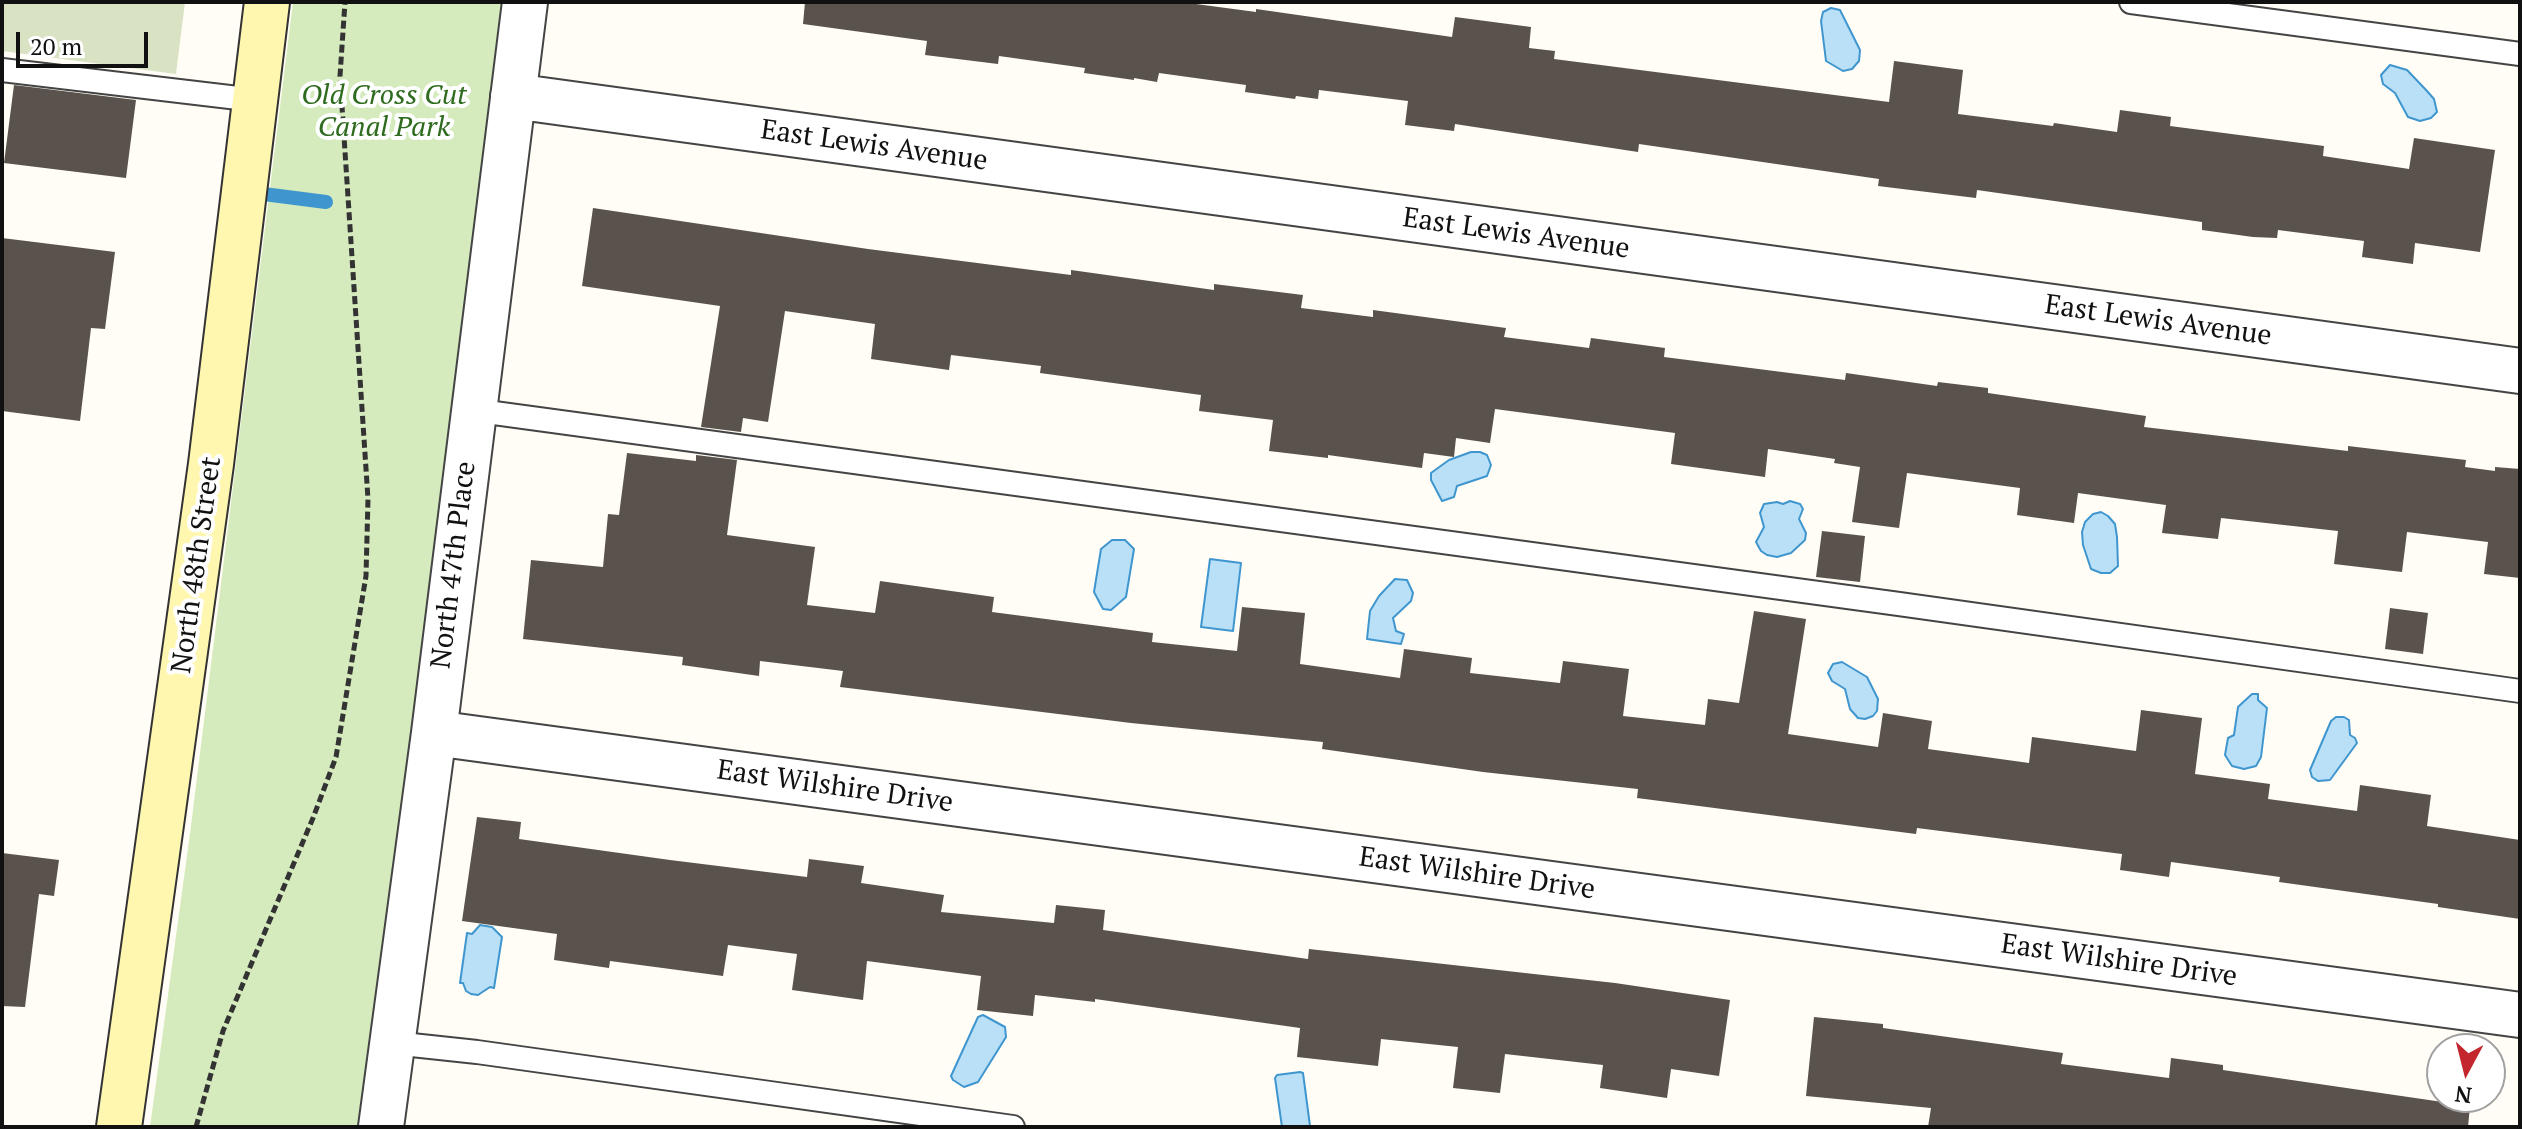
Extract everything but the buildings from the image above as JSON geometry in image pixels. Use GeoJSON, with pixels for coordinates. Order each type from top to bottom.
{"type":"FeatureCollection","features":[{"type":"Feature","properties":{"kind":"street","name":"North 48th Street"},"geometry":{"type":"LineString","coordinates":[[119,1127],[211,464],[267,2]]}},
{"type":"Feature","properties":{"kind":"street","name":"North 47th Place"},"geometry":{"type":"LineString","coordinates":[[381,1127],[434,733],[525,2]]}},
{"type":"Feature","properties":{"kind":"street","name":"East Lewis Avenue"},"geometry":{"type":"LineString","coordinates":[[513,96],[2520,371]]}},
{"type":"Feature","properties":{"kind":"street","name":"East Wilshire Drive"},"geometry":{"type":"LineString","coordinates":[[434,733],[2520,1015]]}},
{"type":"Feature","properties":{"kind":"lane"},"geometry":{"type":"LineString","coordinates":[[2131,2],[2520,54]]}},
{"type":"Feature","properties":{"kind":"lane"},"geometry":{"type":"LineString","coordinates":[[2,70],[255,100]]}},
{"type":"Feature","properties":{"kind":"lane"},"geometry":{"type":"LineString","coordinates":[[472,410],[2520,691]]}},
{"type":"Feature","properties":{"kind":"lane"},"geometry":{"type":"LineString","coordinates":[[393,1043],[1013,1127]]}},
{"type":"Feature","properties":{"kind":"path"},"geometry":{"type":"LineString","coordinates":[[196,1127],[223,1031],[336,757],[366,576],[368,499],[340,76],[345,2]]}},
{"type":"Feature","properties":{"kind":"green space"},"geometry":{"type":"Polygon","coordinates":[[[2,2],[185,2],[176,74],[2,51],[2,2]]]}},
{"type":"Feature","properties":{"kind":"green space","name":"Old Cross Cut Canal Park"},"geometry":{"type":"Polygon","coordinates":[[[293,2],[505,2],[414,727],[358,1127],[150,1127],[191,826],[293,2]]]}},
{"type":"Feature","properties":{"kind":"water"},"geometry":{"type":"Polygon","coordinates":[[[1831,8],[1840,10],[1860,50],[1859,61],[1852,69],[1843,71],[1826,61],[1821,21],[1823,12],[1831,8]]]}},
{"type":"Feature","properties":{"kind":"water"},"geometry":{"type":"Polygon","coordinates":[[[2390,65],[2407,70],[2434,99],[2437,112],[2431,118],[2420,121],[2408,117],[2395,93],[2383,84],[2381,75],[2390,65]]]}},
{"type":"Feature","properties":{"kind":"water"},"geometry":{"type":"Polygon","coordinates":[[[1471,452],[1487,455],[1491,465],[1487,476],[1457,486],[1454,497],[1442,501],[1431,480],[1431,473],[1449,460],[1471,452]]]}},
{"type":"Feature","properties":{"kind":"water"},"geometry":{"type":"Polygon","coordinates":[[[1790,501],[1800,504],[1803,509],[1799,519],[1806,533],[1805,540],[1791,553],[1777,557],[1767,555],[1756,542],[1764,527],[1760,513],[1764,504],[1790,501]]]}},
{"type":"Feature","properties":{"kind":"water"},"geometry":{"type":"Polygon","coordinates":[[[2101,512],[2115,524],[2117,537],[2118,566],[2110,573],[2091,569],[2083,545],[2085,522],[2093,514],[2101,512]]]}},
{"type":"Feature","properties":{"kind":"water"},"geometry":{"type":"Polygon","coordinates":[[[1112,540],[1125,540],[1134,549],[1126,597],[1111,610],[1103,609],[1094,592],[1101,549],[1112,540]]]}},
{"type":"Feature","properties":{"kind":"water"},"geometry":{"type":"Polygon","coordinates":[[[1210,559],[1241,563],[1233,631],[1201,627],[1210,559]]]}},
{"type":"Feature","properties":{"kind":"water"},"geometry":{"type":"Polygon","coordinates":[[[1395,579],[1407,580],[1413,593],[1411,601],[1393,618],[1396,631],[1404,634],[1401,644],[1367,639],[1370,611],[1395,579]]]}},
{"type":"Feature","properties":{"kind":"water"},"geometry":{"type":"Polygon","coordinates":[[[1842,662],[1867,677],[1878,699],[1877,711],[1873,716],[1858,718],[1850,709],[1845,689],[1832,681],[1828,673],[1833,664],[1842,662]]]}},
{"type":"Feature","properties":{"kind":"water"},"geometry":{"type":"Polygon","coordinates":[[[2252,694],[2258,694],[2258,700],[2267,708],[2261,757],[2256,766],[2244,769],[2232,766],[2225,755],[2228,738],[2234,735],[2238,707],[2252,694]]]}},
{"type":"Feature","properties":{"kind":"water"},"geometry":{"type":"Polygon","coordinates":[[[2336,717],[2349,720],[2350,735],[2357,743],[2330,780],[2318,781],[2312,777],[2310,770],[2331,721],[2336,717]]]}},
{"type":"Feature","properties":{"kind":"water"},"geometry":{"type":"Polygon","coordinates":[[[480,925],[492,927],[502,937],[494,988],[490,987],[478,995],[466,991],[460,983],[467,933],[472,934],[480,925]]]}},
{"type":"Feature","properties":{"kind":"water"},"geometry":{"type":"Polygon","coordinates":[[[983,1015],[1005,1027],[1006,1037],[978,1082],[964,1087],[951,1076],[978,1017],[983,1015]]]}},
{"type":"Feature","properties":{"kind":"water"},"geometry":{"type":"Polygon","coordinates":[[[1303,1073],[1310,1126],[1282,1127],[1275,1078],[1277,1075],[1303,1073]]]}},
{"type":"Feature","properties":{"kind":"waterway"},"geometry":{"type":"LineString","coordinates":[[248,192],[326,202]]}}]}
